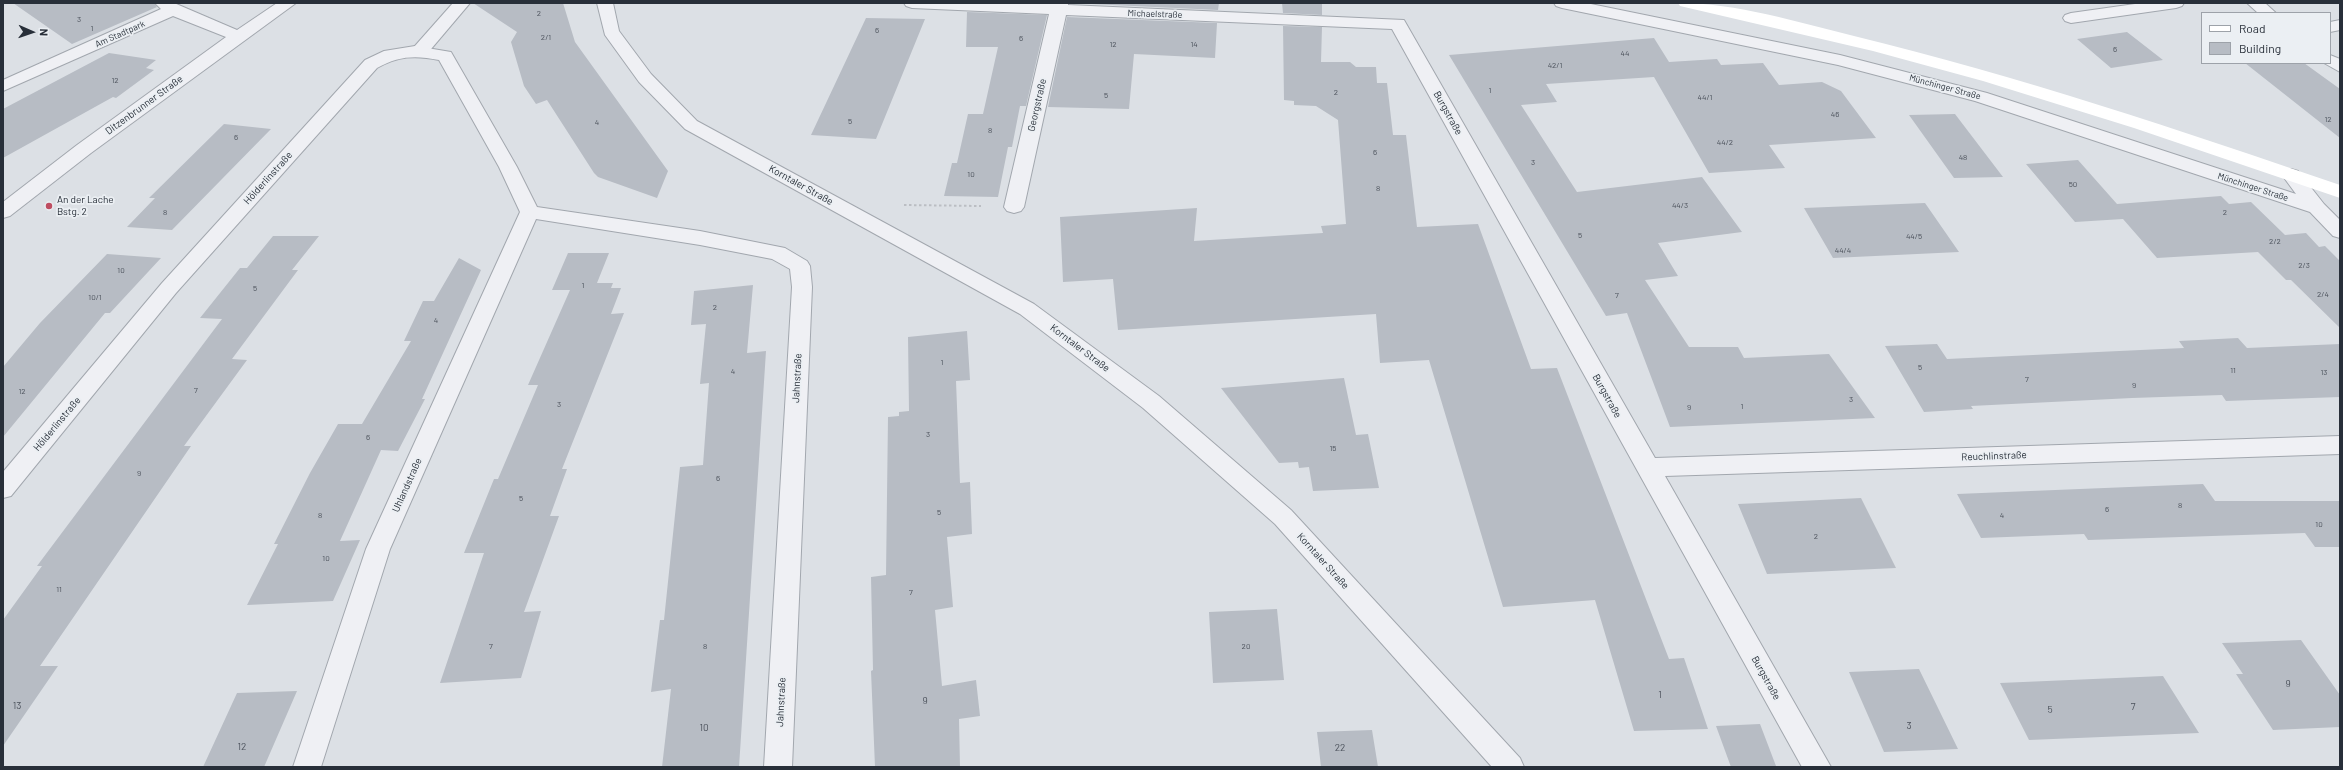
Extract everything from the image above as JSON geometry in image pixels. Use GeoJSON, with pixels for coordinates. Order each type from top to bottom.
{"type":"FeatureCollection","features":[{"type":"Feature","properties":{"kind":"main road","name":"Münchinger Straße"},"geometry":{"type":"LineString","coordinates":[[1686,3],[1832,35],[1940,64],[2056,98],[2340,192]]}},
{"type":"Feature","properties":{"kind":"street","name":"Ditzenbrunner Straße"},"geometry":{"type":"LineString","coordinates":[[3,212],[84,149],[238,36],[288,3]]}},
{"type":"Feature","properties":{"kind":"street"},"geometry":{"type":"LineString","coordinates":[[420,51],[462,3]]}},
{"type":"Feature","properties":{"kind":"street","name":"Korntaler Straße"},"geometry":{"type":"LineString","coordinates":[[605,3],[611,31],[645,78],[691,125],[1027,309],[1151,402],[1283,517],[1510,767]]}},
{"type":"Feature","properties":{"kind":"street","name":"Michaelstraße"},"geometry":{"type":"LineString","coordinates":[[912,3],[1060,6],[1398,24]]}},
{"type":"Feature","properties":{"kind":"street","name":"Münchinger Straße"},"geometry":{"type":"LineString","coordinates":[[1562,3],[1840,60],[1981,97],[2318,208]]}},
{"type":"Feature","properties":{"kind":"street"},"geometry":{"type":"LineString","coordinates":[[2071,18],[2176,3]]}},
{"type":"Feature","properties":{"kind":"street"},"geometry":{"type":"LineString","coordinates":[[2255,3],[2267,12]]}},
{"type":"Feature","properties":{"kind":"street","name":"Am Stadtpark"},"geometry":{"type":"LineString","coordinates":[[3,86],[168,6],[238,36]]}},
{"type":"Feature","properties":{"kind":"street","name":"Georgstraße"},"geometry":{"type":"LineString","coordinates":[[1014,206],[1060,6]]}},
{"type":"Feature","properties":{"kind":"street","name":"Burgstraße"},"geometry":{"type":"LineString","coordinates":[[1398,24],[1817,767]]}},
{"type":"Feature","properties":{"kind":"street","name":"Hölderlinstraße"},"geometry":{"type":"LineString","coordinates":[[3,489],[169,288],[371,64],[389,53],[420,51],[445,56],[508,167],[530,212]]}},
{"type":"Feature","properties":{"kind":"street"},"geometry":{"type":"LineString","coordinates":[[2331,61],[2340,67]]}},
{"type":"Feature","properties":{"kind":"street"},"geometry":{"type":"LineString","coordinates":[[2291,175],[2318,208],[2340,230]]}},
{"type":"Feature","properties":{"kind":"street","name":"Uhlandstraße"},"geometry":{"type":"LineString","coordinates":[[307,767],[378,549],[530,212]]}},
{"type":"Feature","properties":{"kind":"street","name":"Jahnstraße"},"geometry":{"type":"LineString","coordinates":[[530,212],[700,238],[778,253],[800,266],[802,287],[778,767]]}},
{"type":"Feature","properties":{"kind":"street","name":"Reuchlinstraße"},"geometry":{"type":"LineString","coordinates":[[1647,467],[2340,445]]}},
{"type":"Feature","properties":{"kind":"path"},"geometry":{"type":"LineString","coordinates":[[898,205],[1014,206]]}},
{"type":"Feature","properties":{"kind":"building"},"geometry":{"type":"Polygon","coordinates":[[[13,3],[154,3],[157,7],[72,44],[13,3]]]}},
{"type":"Feature","properties":{"kind":"building"},"geometry":{"type":"Polygon","coordinates":[[[473,3],[563,3],[575,42],[668,171],[657,198],[598,177],[594,173],[547,100],[536,104],[524,86],[511,42],[517,32],[473,3]]]}},
{"type":"Feature","properties":{"kind":"building"},"geometry":{"type":"Polygon","coordinates":[[[1070,3],[1219,3],[1218,10],[1070,3]]]}},
{"type":"Feature","properties":{"kind":"building"},"geometry":{"type":"Polygon","coordinates":[[[1282,3],[1322,3],[1322,15],[1283,13],[1282,3]]]}},
{"type":"Feature","properties":{"kind":"building"},"geometry":{"type":"Polygon","coordinates":[[[967,12],[1047,15],[1026,106],[1020,106],[1012,147],[1008,147],[998,197],[944,196],[952,163],[957,163],[968,114],[983,114],[998,47],[966,47],[967,12]]]}},
{"type":"Feature","properties":{"kind":"building"},"geometry":{"type":"Polygon","coordinates":[[[1067,17],[1217,23],[1215,58],[1134,54],[1129,109],[1048,107],[1067,17]]]}},
{"type":"Feature","properties":{"kind":"building"},"geometry":{"type":"Polygon","coordinates":[[[866,18],[925,19],[876,139],[811,135],[866,18]]]}},
{"type":"Feature","properties":{"kind":"building"},"geometry":{"type":"Polygon","coordinates":[[[1283,26],[1322,27],[1321,62],[1350,62],[1356,67],[1376,67],[1377,83],[1387,83],[1393,135],[1406,135],[1417,227],[1478,224],[1531,369],[1557,368],[1669,659],[1684,658],[1708,729],[1634,731],[1595,600],[1503,607],[1429,360],[1380,363],[1376,314],[1118,330],[1113,279],[1063,282],[1060,217],[1197,208],[1194,241],[1323,233],[1321,226],[1346,224],[1338,120],[1316,106],[1294,105],[1294,101],[1284,100],[1283,26]]]}},
{"type":"Feature","properties":{"kind":"building"},"geometry":{"type":"Polygon","coordinates":[[[2127,32],[2163,60],[2111,68],[2077,39],[2127,32]]]}},
{"type":"Feature","properties":{"kind":"building"},"geometry":{"type":"Polygon","coordinates":[[[1654,38],[1669,62],[1717,59],[1721,65],[1763,63],[1779,85],[1822,82],[1841,91],[1876,138],[1769,145],[1785,168],[1709,173],[1654,77],[1546,84],[1557,102],[1521,105],[1577,192],[1702,177],[1742,232],[1658,243],[1678,276],[1645,280],[1689,347],[1738,347],[1744,358],[1829,354],[1875,418],[1670,427],[1627,313],[1606,316],[1449,55],[1654,38]]]}},
{"type":"Feature","properties":{"kind":"building"},"geometry":{"type":"Polygon","coordinates":[[[109,53],[156,60],[146,68],[154,70],[116,98],[113,97],[3,158],[3,109],[109,53]]]}},
{"type":"Feature","properties":{"kind":"building"},"geometry":{"type":"Polygon","coordinates":[[[2246,64],[2305,64],[2340,89],[2340,138],[2246,64]]]}},
{"type":"Feature","properties":{"kind":"building"},"geometry":{"type":"Polygon","coordinates":[[[1955,114],[2003,177],[1954,178],[1909,115],[1955,114]]]}},
{"type":"Feature","properties":{"kind":"building"},"geometry":{"type":"Polygon","coordinates":[[[224,124],[271,129],[172,230],[127,227],[155,198],[149,198],[224,124]]]}},
{"type":"Feature","properties":{"kind":"building"},"geometry":{"type":"Polygon","coordinates":[[[2078,160],[2117,204],[2221,196],[2229,204],[2251,202],[2285,235],[2306,233],[2319,247],[2325,246],[2340,261],[2340,328],[2291,280],[2286,280],[2258,252],[2157,258],[2123,219],[2075,222],[2026,164],[2078,160]]]}},
{"type":"Feature","properties":{"kind":"building"},"geometry":{"type":"Polygon","coordinates":[[[1925,203],[1959,252],[1833,258],[1804,208],[1925,203]]]}},
{"type":"Feature","properties":{"kind":"building"},"geometry":{"type":"Polygon","coordinates":[[[273,236],[319,236],[292,270],[298,270],[232,359],[247,360],[184,446],[191,446],[40,666],[58,666],[3,746],[3,620],[42,566],[37,566],[222,319],[200,318],[240,268],[247,268],[273,236]]]}},
{"type":"Feature","properties":{"kind":"building"},"geometry":{"type":"Polygon","coordinates":[[[568,253],[609,253],[597,283],[613,283],[611,288],[621,288],[611,314],[624,313],[562,469],[567,469],[550,516],[559,516],[524,612],[541,611],[521,678],[440,683],[484,553],[464,553],[494,479],[498,479],[538,385],[528,385],[570,290],[552,290],[568,253]]]}},
{"type":"Feature","properties":{"kind":"building"},"geometry":{"type":"Polygon","coordinates":[[[107,254],[161,258],[110,313],[105,313],[3,437],[3,367],[40,323],[107,254]]]}},
{"type":"Feature","properties":{"kind":"building"},"geometry":{"type":"Polygon","coordinates":[[[459,258],[481,270],[422,399],[425,399],[398,451],[381,450],[340,541],[360,540],[333,601],[247,605],[278,544],[274,544],[310,473],[338,424],[362,424],[411,341],[404,341],[423,301],[434,301],[459,258]]]}},
{"type":"Feature","properties":{"kind":"building"},"geometry":{"type":"Polygon","coordinates":[[[753,285],[747,353],[766,351],[739,767],[662,767],[671,689],[651,692],[660,620],[664,620],[680,467],[703,465],[709,383],[700,384],[706,324],[691,325],[694,291],[753,285]]]}},
{"type":"Feature","properties":{"kind":"building"},"geometry":{"type":"Polygon","coordinates":[[[967,331],[970,380],[956,381],[960,483],[970,482],[972,534],[947,537],[953,607],[935,610],[942,686],[976,680],[980,716],[959,719],[960,767],[875,767],[871,671],[873,670],[871,577],[886,575],[888,417],[899,416],[899,412],[909,411],[908,337],[967,331]]]}},
{"type":"Feature","properties":{"kind":"building"},"geometry":{"type":"Polygon","coordinates":[[[2238,338],[2247,348],[2340,344],[2340,397],[2226,401],[2222,395],[2132,398],[1971,406],[1973,409],[1924,412],[1885,346],[1937,344],[1947,359],[2184,348],[2179,341],[2238,338]]]}},
{"type":"Feature","properties":{"kind":"building"},"geometry":{"type":"Polygon","coordinates":[[[1344,378],[1356,435],[1368,434],[1379,488],[1313,491],[1309,467],[1299,468],[1298,462],[1279,463],[1221,388],[1344,378]]]}},
{"type":"Feature","properties":{"kind":"building"},"geometry":{"type":"Polygon","coordinates":[[[2203,484],[2215,501],[2340,501],[2340,547],[2315,547],[2305,533],[2088,540],[2084,534],[1981,538],[1957,494],[2203,484]]]}},
{"type":"Feature","properties":{"kind":"building"},"geometry":{"type":"Polygon","coordinates":[[[1861,498],[1896,568],[1767,574],[1738,504],[1861,498]]]}},
{"type":"Feature","properties":{"kind":"building"},"geometry":{"type":"Polygon","coordinates":[[[1277,609],[1284,680],[1213,683],[1209,612],[1277,609]]]}},
{"type":"Feature","properties":{"kind":"building"},"geometry":{"type":"Polygon","coordinates":[[[2301,640],[2340,695],[2340,727],[2273,730],[2236,674],[2243,674],[2222,643],[2301,640]]]}},
{"type":"Feature","properties":{"kind":"building"},"geometry":{"type":"Polygon","coordinates":[[[1919,669],[1958,749],[1884,752],[1849,672],[1919,669]]]}},
{"type":"Feature","properties":{"kind":"building"},"geometry":{"type":"Polygon","coordinates":[[[2163,676],[2199,733],[2029,740],[2000,683],[2163,676]]]}},
{"type":"Feature","properties":{"kind":"building"},"geometry":{"type":"Polygon","coordinates":[[[297,691],[264,767],[203,767],[237,693],[297,691]]]}},
{"type":"Feature","properties":{"kind":"building"},"geometry":{"type":"Polygon","coordinates":[[[1760,724],[1776,766],[1731,767],[1716,726],[1760,724]]]}},
{"type":"Feature","properties":{"kind":"building"},"geometry":{"type":"Polygon","coordinates":[[[1372,730],[1378,767],[1321,767],[1317,732],[1372,730]]]}},
{"type":"Feature","properties":{"kind":"place","name":"An der Lache Bstg. 2"},"geometry":{"type":"Point","coordinates":[49,206]}}]}
